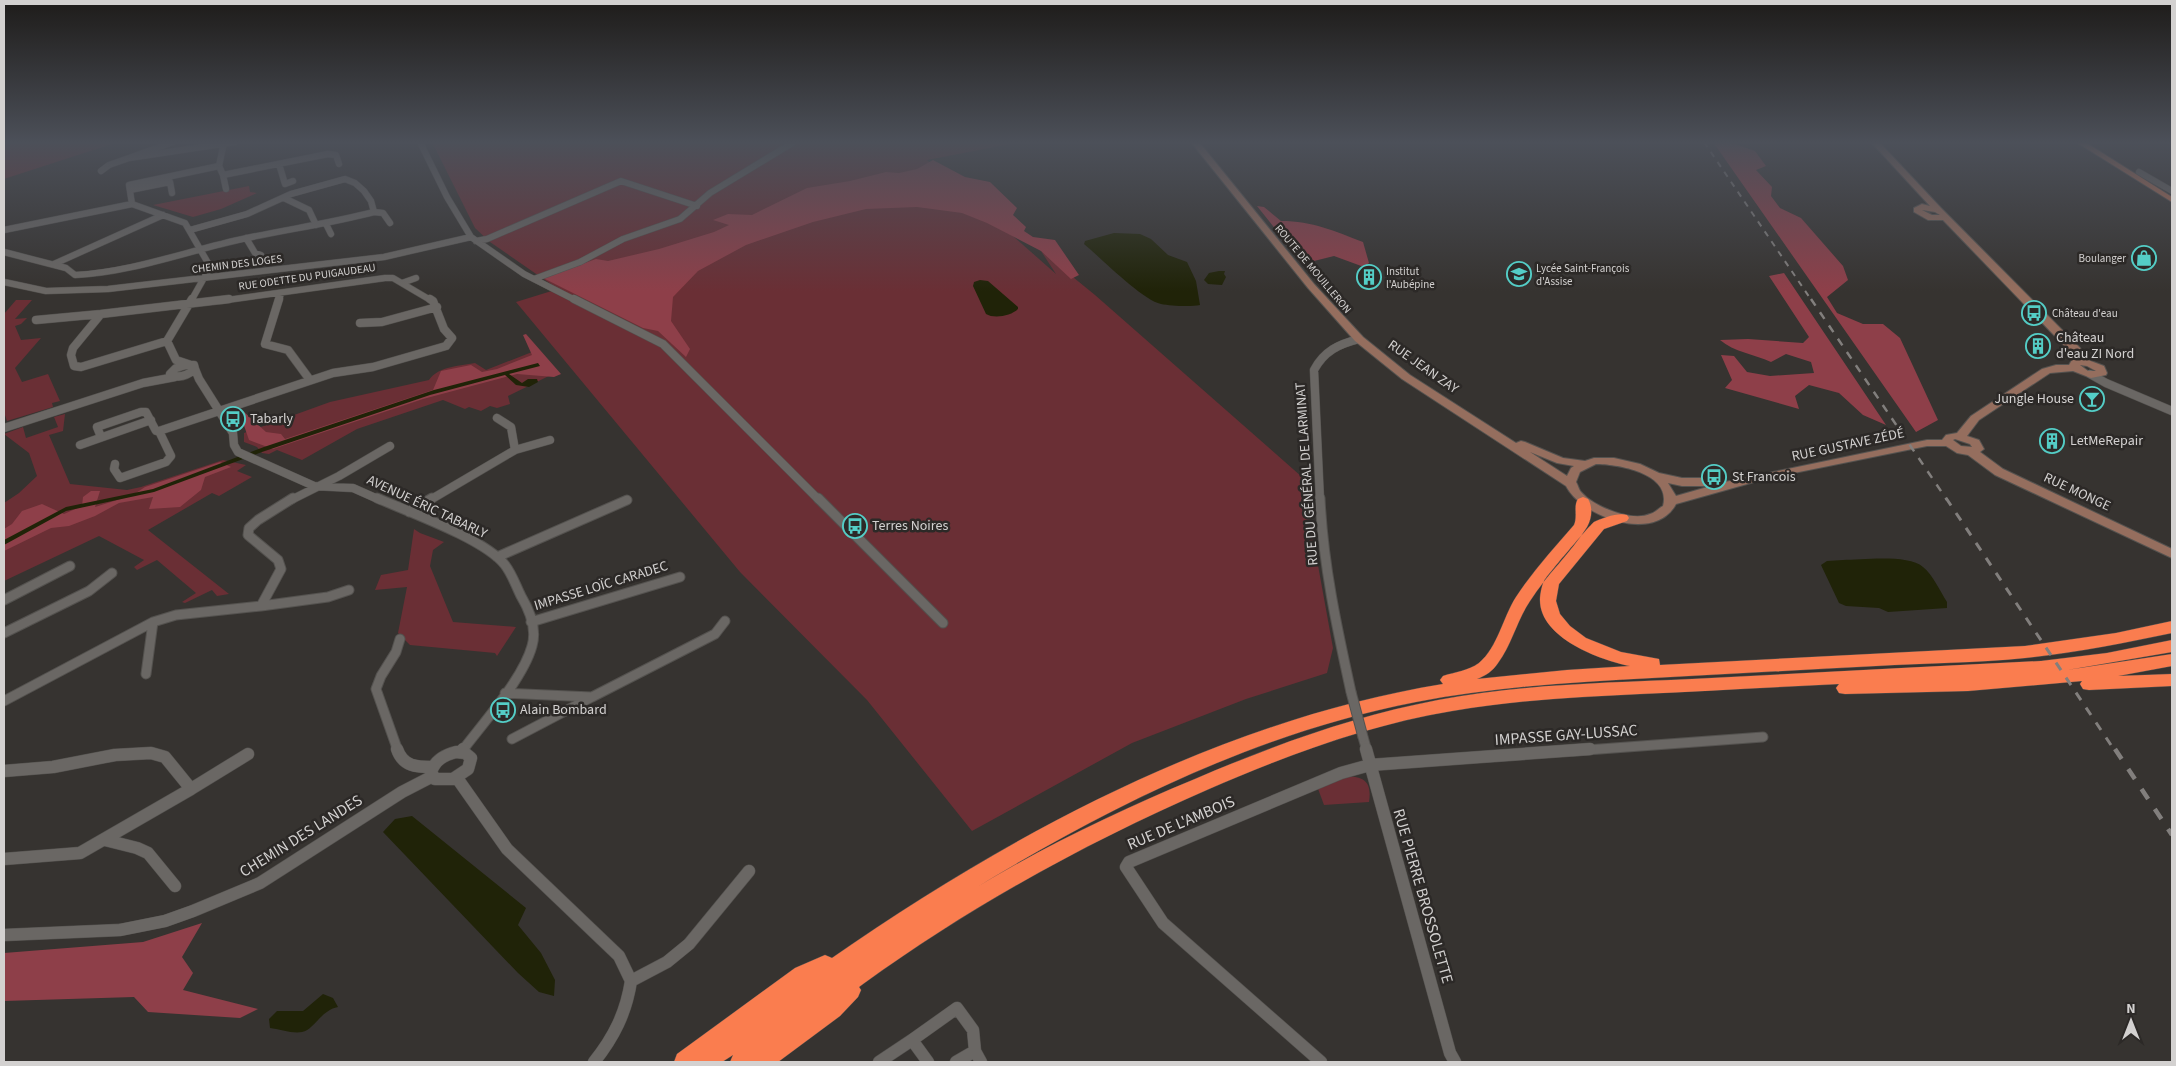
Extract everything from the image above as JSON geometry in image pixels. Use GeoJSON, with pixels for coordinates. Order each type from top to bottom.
{"type":"FeatureCollection","features":[{"type":"Feature","properties":{"kind":"highway"},"geometry":{"type":"LineString","coordinates":[[1414,695],[1431,683],[1466,677],[1485,668],[1493,658],[1521,600],[1580,527],[1584,520],[1584,502]]}},
{"type":"Feature","properties":{"kind":"highway"},"geometry":{"type":"LineString","coordinates":[[1622,518],[1600,526],[1551,583],[1547,591],[1547,602],[1552,614],[1561,627],[1576,639],[1596,650],[1638,664],[1676,663],[1738,692],[2000,684],[2094,674],[2172,660]]}},
{"type":"Feature","properties":{"kind":"highway"},"geometry":{"type":"LineString","coordinates":[[704,1062],[769,1013],[867,956],[1089,836],[1186,790],[1313,740],[1373,722],[1435,707],[1478,700],[1703,676],[2025,652],[2116,639],[2172,627]]}},
{"type":"Feature","properties":{"kind":"highway"},"geometry":{"type":"LineString","coordinates":[[742,1062],[930,902],[995,863],[1122,797],[1245,745],[1301,725],[1414,695],[1499,682],[2041,667],[2134,655],[2172,646]]}},
{"type":"Feature","properties":{"kind":"highway"},"geometry":{"type":"LineString","coordinates":[[2000,684],[2026,686],[2172,680]]}},
{"type":"Feature","properties":{"kind":"highway"},"geometry":{"type":"LineString","coordinates":[[685,1062],[803,975],[867,956]]}},
{"type":"Feature","properties":{"kind":"highway"},"geometry":{"type":"LineString","coordinates":[[759,1062],[832,1009],[867,956]]}},
{"type":"Feature","properties":{"kind":"main road"},"geometry":{"type":"LineString","coordinates":[[2159,192],[2172,200]]}},
{"type":"Feature","properties":{"kind":"street"},"geometry":{"type":"LineString","coordinates":[[130,192],[132,204]]}},
{"type":"Feature","properties":{"kind":"street"},"geometry":{"type":"LineString","coordinates":[[190,230],[247,214],[301,192]]}},
{"type":"Feature","properties":{"kind":"street"},"geometry":{"type":"LineString","coordinates":[[363,192],[373,206],[374,212]]}},
{"type":"Feature","properties":{"kind":"street"},"geometry":{"type":"LineString","coordinates":[[444,192],[473,239],[534,279],[663,344],[943,623]]}},
{"type":"Feature","properties":{"kind":"street"},"geometry":{"type":"LineString","coordinates":[[473,239],[487,239],[596,192]]}},
{"type":"Feature","properties":{"kind":"street"},"geometry":{"type":"LineString","coordinates":[[654,192],[697,206]]}},
{"type":"Feature","properties":{"kind":"street"},"geometry":{"type":"LineString","coordinates":[[534,279],[580,262],[623,239],[675,222],[697,206],[712,192]]}},
{"type":"Feature","properties":{"kind":"street","name":"ROUTE DE MOUILLERON"},"geometry":{"type":"LineString","coordinates":[[1235,192],[1311,286],[1359,339]]}},
{"type":"Feature","properties":{"kind":"street"},"geometry":{"type":"LineString","coordinates":[[1922,192],[2076,350],[2085,363]]}},
{"type":"Feature","properties":{"kind":"street"},"geometry":{"type":"LineString","coordinates":[[1922,208],[1926,196]]}},
{"type":"Feature","properties":{"kind":"street"},"geometry":{"type":"LineString","coordinates":[[284,198],[309,210],[316,225]]}},
{"type":"Feature","properties":{"kind":"street"},"geometry":{"type":"LineString","coordinates":[[4,230],[132,204],[185,223],[208,263],[208,269],[167,341],[81,367],[74,366],[71,355],[73,348],[101,314]]}},
{"type":"Feature","properties":{"kind":"street"},"geometry":{"type":"LineString","coordinates":[[1938,210],[1917,209],[1918,212],[1958,230]]}},
{"type":"Feature","properties":{"kind":"street"},"geometry":{"type":"LineString","coordinates":[[4,252],[54,264],[66,268],[75,274],[92,274],[152,262],[246,238],[326,224],[374,212],[383,213],[390,223]]}},
{"type":"Feature","properties":{"kind":"street"},"geometry":{"type":"LineString","coordinates":[[54,264],[164,215]]}},
{"type":"Feature","properties":{"kind":"street"},"geometry":{"type":"LineString","coordinates":[[1930,218],[1945,217]]}},
{"type":"Feature","properties":{"kind":"street"},"geometry":{"type":"LineString","coordinates":[[326,224],[331,234]]}},
{"type":"Feature","properties":{"kind":"street"},"geometry":{"type":"LineString","coordinates":[[246,238],[255,252],[261,255]]}},
{"type":"Feature","properties":{"kind":"street","name":"CHEMIN DES LOGES"},"geometry":{"type":"LineString","coordinates":[[4,282],[39,290],[108,289],[384,257],[473,239]]}},
{"type":"Feature","properties":{"kind":"street","name":"RUE ODETTE DU PUIGAUDEAU"},"geometry":{"type":"LineString","coordinates":[[36,320],[188,304],[380,278],[393,278],[433,301],[437,307]]}},
{"type":"Feature","properties":{"kind":"street"},"geometry":{"type":"LineString","coordinates":[[402,284],[416,278]]}},
{"type":"Feature","properties":{"kind":"street"},"geometry":{"type":"LineString","coordinates":[[282,292],[265,344],[269,347],[288,350],[310,380]]}},
{"type":"Feature","properties":{"kind":"street"},"geometry":{"type":"LineString","coordinates":[[160,431],[333,373],[373,367],[446,346],[452,338],[444,328],[437,307],[382,322],[360,323]]}},
{"type":"Feature","properties":{"kind":"street","name":"RUE JEAN ZAY"},"geometry":{"type":"LineString","coordinates":[[1359,339],[1406,377],[1470,418]]}},
{"type":"Feature","properties":{"kind":"street","name":"RUE DU GÉNÉRAL DE LARMINAT"},"geometry":{"type":"LineString","coordinates":[[1359,339],[1342,344],[1326,352],[1317,361],[1314,370],[1322,525],[1331,600],[1363,737]]}},
{"type":"Feature","properties":{"kind":"street"},"geometry":{"type":"LineString","coordinates":[[167,341],[176,360],[175,374]]}},
{"type":"Feature","properties":{"kind":"street"},"geometry":{"type":"LineString","coordinates":[[176,360],[193,367]]}},
{"type":"Feature","properties":{"kind":"street"},"geometry":{"type":"LineString","coordinates":[[2075,368],[2074,364],[2085,363],[2100,368],[2096,374]]}},
{"type":"Feature","properties":{"kind":"street"},"geometry":{"type":"LineString","coordinates":[[4,428],[193,367]]}},
{"type":"Feature","properties":{"kind":"street","name":"AVENUE ÉRIC TABARLY"},"geometry":{"type":"LineString","coordinates":[[193,367],[198,379],[233,433],[234,446],[238,452],[314,486],[353,488],[449,529],[497,557],[511,576],[532,622],[534,633],[528,657],[505,693],[461,752]]}},
{"type":"Feature","properties":{"kind":"street"},"geometry":{"type":"LineString","coordinates":[[1961,436],[1975,418],[2046,371],[2056,368],[2075,368],[2096,374],[2118,388],[2172,411]]}},
{"type":"Feature","properties":{"kind":"street"},"geometry":{"type":"LineString","coordinates":[[175,374],[198,379]]}},
{"type":"Feature","properties":{"kind":"street"},"geometry":{"type":"LineString","coordinates":[[497,418],[511,427],[515,450]]}},
{"type":"Feature","properties":{"kind":"street"},"geometry":{"type":"LineString","coordinates":[[1470,418],[1570,484]]}},
{"type":"Feature","properties":{"kind":"street","name":"RUE GUSTAVE ZÉDÉ"},"geometry":{"type":"LineString","coordinates":[[1470,418],[1561,461],[1584,464],[1594,461],[1617,462],[1640,468],[1655,476],[1682,482],[1754,479]]}},
{"type":"Feature","properties":{"kind":"street"},"geometry":{"type":"LineString","coordinates":[[80,445],[151,420],[156,430],[160,431],[163,442],[171,456],[166,462],[120,478],[114,468],[115,464]]}},
{"type":"Feature","properties":{"kind":"street"},"geometry":{"type":"LineString","coordinates":[[1961,436],[1978,445],[1978,449],[1972,452],[1958,449],[1948,443],[1950,437],[1961,436]]}},
{"type":"Feature","properties":{"kind":"street"},"geometry":{"type":"LineString","coordinates":[[410,512],[515,450],[550,440]]}},
{"type":"Feature","properties":{"kind":"street","name":"RUE GUSTAVE ZÉDÉ"},"geometry":{"type":"LineString","coordinates":[[1671,502],[1692,494],[1754,479],[1927,443],[1948,443]]}},
{"type":"Feature","properties":{"kind":"street"},"geometry":{"type":"LineString","coordinates":[[261,606],[281,569],[278,560],[248,535],[249,528],[258,520],[314,486],[339,476],[390,446]]}},
{"type":"Feature","properties":{"kind":"street","name":"RUE MONGE"},"geometry":{"type":"LineString","coordinates":[[1972,452],[1999,472],[2172,554]]}},
{"type":"Feature","properties":{"kind":"street"},"geometry":{"type":"LineString","coordinates":[[1584,464],[1571,475],[1570,484],[1574,493],[1594,509],[1622,518],[1652,518],[1662,513],[1671,502],[1670,493],[1655,476]]}},
{"type":"Feature","properties":{"kind":"street"},"geometry":{"type":"LineString","coordinates":[[497,557],[627,500]]}},
{"type":"Feature","properties":{"kind":"street"},"geometry":{"type":"LineString","coordinates":[[4,600],[70,566]]}},
{"type":"Feature","properties":{"kind":"street"},"geometry":{"type":"LineString","coordinates":[[4,633],[89,591],[112,572]]}},
{"type":"Feature","properties":{"kind":"street","name":"IMPASSE LOÏC CARADEC"},"geometry":{"type":"LineString","coordinates":[[532,622],[680,577]]}},
{"type":"Feature","properties":{"kind":"street"},"geometry":{"type":"LineString","coordinates":[[4,701],[153,622],[176,615],[328,597],[349,590]]}},
{"type":"Feature","properties":{"kind":"street"},"geometry":{"type":"LineString","coordinates":[[512,740],[714,634],[725,621]]}},
{"type":"Feature","properties":{"kind":"street"},"geometry":{"type":"LineString","coordinates":[[146,674],[153,622]]}},
{"type":"Feature","properties":{"kind":"street"},"geometry":{"type":"LineString","coordinates":[[400,639],[400,646],[378,682],[376,689],[400,757],[413,767],[433,772],[440,780],[457,778],[467,770],[471,762],[469,755],[461,752]]}},
{"type":"Feature","properties":{"kind":"street"},"geometry":{"type":"LineString","coordinates":[[505,693],[592,697]]}},
{"type":"Feature","properties":{"kind":"street","name":"RUE PIERRE BROSSOLETTE"},"geometry":{"type":"LineString","coordinates":[[1363,737],[1450,1053],[1455,1062]]}},
{"type":"Feature","properties":{"kind":"street","name":"IMPASSE GAY-LUSSAC"},"geometry":{"type":"LineString","coordinates":[[1370,765],[1763,737]]}},
{"type":"Feature","properties":{"kind":"street","name":"CHEMIN DES LANDES"},"geometry":{"type":"LineString","coordinates":[[4,935],[120,930],[165,921],[193,912],[260,883],[433,772],[444,756],[461,752]]}},
{"type":"Feature","properties":{"kind":"street"},"geometry":{"type":"LineString","coordinates":[[4,772],[53,767],[115,755],[151,754],[164,757],[191,789]]}},
{"type":"Feature","properties":{"kind":"street"},"geometry":{"type":"LineString","coordinates":[[4,859],[80,853],[248,754]]}},
{"type":"Feature","properties":{"kind":"street","name":"RUE DE L'AMBOIS"},"geometry":{"type":"LineString","coordinates":[[1321,1062],[1163,923],[1126,867],[1129,862],[1199,832],[1341,773],[1370,765]]}},
{"type":"Feature","properties":{"kind":"street"},"geometry":{"type":"LineString","coordinates":[[457,778],[507,849],[619,956],[632,981],[630,997],[614,1038],[594,1062]]}},
{"type":"Feature","properties":{"kind":"street"},"geometry":{"type":"LineString","coordinates":[[105,840],[137,848],[148,853],[175,886]]}},
{"type":"Feature","properties":{"kind":"street"},"geometry":{"type":"LineString","coordinates":[[632,981],[667,962],[689,944],[749,871]]}},
{"type":"Feature","properties":{"kind":"street"},"geometry":{"type":"LineString","coordinates":[[879,1062],[957,1008],[973,1030],[978,1057],[956,1062]]}},
{"type":"Feature","properties":{"kind":"street"},"geometry":{"type":"LineString","coordinates":[[912,1040],[928,1062]]}},
{"type":"Feature","properties":{"kind":"shaded area"},"geometry":{"type":"Polygon","coordinates":[[[220,192],[257,193],[221,209],[193,217],[153,205],[220,192]]]}},
{"type":"Feature","properties":{"kind":"shaded area"},"geometry":{"type":"Polygon","coordinates":[[[457,192],[963,192],[1056,274],[1041,251],[1095,295],[1302,477],[1333,648],[1327,673],[1246,699],[1132,743],[972,831],[867,700],[740,572],[516,302],[558,289],[490,242],[475,228],[457,192]]]}},
{"type":"Feature","properties":{"kind":"shaded area"},"geometry":{"type":"Polygon","coordinates":[[[799,192],[1000,192],[1017,208],[1013,215],[1026,227],[1024,231],[1033,237],[1055,240],[1079,275],[1071,279],[1041,251],[987,223],[962,213],[917,207],[866,209],[813,222],[746,245],[698,271],[673,297],[671,321],[690,349],[686,357],[658,331],[643,328],[543,278],[596,259],[608,261],[659,249],[714,232],[729,225],[713,220],[728,214],[752,215],[799,192]]]}},
{"type":"Feature","properties":{"kind":"shaded area"},"geometry":{"type":"Polygon","coordinates":[[[1748,192],[1771,192],[1771,196],[1780,208],[1801,218],[1843,266],[1848,280],[1827,297],[1837,313],[1863,324],[1883,324],[1900,338],[1938,420],[1916,432],[1748,192]]]}},
{"type":"Feature","properties":{"kind":"shaded area"},"geometry":{"type":"Polygon","coordinates":[[[1257,206],[1264,207],[1281,221],[1313,225],[1363,242],[1369,263],[1364,267],[1334,256],[1314,261],[1292,250],[1257,206]]]}},
{"type":"Feature","properties":{"kind":"shaded area"},"geometry":{"type":"Polygon","coordinates":[[[1114,233],[1140,234],[1151,239],[1168,255],[1187,262],[1196,281],[1200,305],[1170,305],[1153,301],[1122,278],[1084,244],[1085,241],[1114,233]]]}},
{"type":"Feature","properties":{"kind":"shaded area"},"geometry":{"type":"Polygon","coordinates":[[[1225,271],[1226,277],[1222,285],[1208,284],[1204,280],[1209,273],[1225,271]]]}},
{"type":"Feature","properties":{"kind":"shaded area"},"geometry":{"type":"Polygon","coordinates":[[[1784,273],[1886,425],[1863,415],[1839,393],[1809,385],[1795,396],[1799,409],[1725,388],[1732,380],[1721,355],[1734,356],[1747,372],[1770,376],[1814,373],[1811,362],[1786,354],[1771,362],[1738,350],[1720,340],[1748,339],[1803,343],[1809,337],[1769,276],[1784,273]]]}},
{"type":"Feature","properties":{"kind":"shaded area"},"geometry":{"type":"Polygon","coordinates":[[[980,280],[988,281],[1018,309],[1002,316],[989,316],[986,314],[973,286],[974,282],[980,280]]]}},
{"type":"Feature","properties":{"kind":"shaded area"},"geometry":{"type":"Polygon","coordinates":[[[16,300],[32,300],[15,319],[27,318],[21,324],[15,326],[21,340],[41,338],[15,368],[22,382],[48,374],[60,401],[52,403],[53,407],[7,421],[4,412],[4,314],[16,300]]]}},
{"type":"Feature","properties":{"kind":"shaded area"},"geometry":{"type":"Polygon","coordinates":[[[526,334],[561,374],[554,377],[517,374],[423,399],[273,449],[249,440],[239,411],[243,411],[266,432],[281,434],[285,439],[433,390],[441,371],[471,365],[482,372],[497,369],[532,355],[523,335],[526,334]]]}},
{"type":"Feature","properties":{"kind":"shaded area"},"geometry":{"type":"Polygon","coordinates":[[[532,352],[557,372],[508,396],[510,404],[497,408],[490,406],[481,411],[469,407],[465,409],[443,400],[357,429],[302,460],[277,450],[269,454],[262,453],[257,447],[244,442],[244,433],[330,402],[429,380],[438,372],[456,366],[475,363],[486,370],[532,352]]]}},
{"type":"Feature","properties":{"kind":"shaded area"},"geometry":{"type":"Polygon","coordinates":[[[538,363],[540,366],[509,374],[522,383],[528,379],[537,379],[538,382],[529,387],[516,385],[505,375],[430,395],[262,452],[154,492],[66,511],[4,545],[4,540],[66,507],[153,489],[264,447],[434,390],[538,363]]]}},
{"type":"Feature","properties":{"kind":"shaded area"},"geometry":{"type":"Polygon","coordinates":[[[65,414],[63,431],[49,435],[70,484],[127,490],[223,460],[246,465],[237,471],[252,477],[219,496],[212,493],[148,530],[229,594],[217,596],[212,590],[185,603],[182,602],[196,593],[157,560],[137,570],[134,567],[144,560],[99,536],[4,581],[4,503],[19,493],[37,476],[29,453],[4,434],[23,427],[26,438],[58,427],[54,417],[65,414]]]}},
{"type":"Feature","properties":{"kind":"shaded area"},"geometry":{"type":"Polygon","coordinates":[[[220,462],[231,467],[205,477],[201,490],[180,507],[149,509],[153,497],[119,503],[95,516],[69,526],[51,528],[4,551],[4,529],[12,524],[22,511],[42,504],[64,514],[82,506],[83,497],[91,491],[100,491],[95,507],[133,495],[145,487],[220,462]]]}},
{"type":"Feature","properties":{"kind":"shaded area"},"geometry":{"type":"Polygon","coordinates":[[[414,529],[444,542],[433,550],[430,566],[453,622],[516,627],[497,656],[495,653],[410,645],[398,633],[407,587],[375,590],[381,575],[408,570],[414,529]]]}},
{"type":"Feature","properties":{"kind":"shaded area"},"geometry":{"type":"Polygon","coordinates":[[[1907,560],[1923,567],[1927,570],[1947,602],[1947,608],[1888,612],[1879,608],[1846,606],[1839,603],[1821,565],[1827,561],[1907,560]]]}},
{"type":"Feature","properties":{"kind":"shaded area"},"geometry":{"type":"Polygon","coordinates":[[[1346,776],[1362,779],[1366,782],[1370,795],[1369,802],[1324,805],[1317,786],[1346,776]]]}},
{"type":"Feature","properties":{"kind":"shaded area"},"geometry":{"type":"Polygon","coordinates":[[[412,816],[526,908],[518,925],[541,953],[555,980],[554,996],[539,992],[518,973],[383,832],[395,819],[412,816]]]}},
{"type":"Feature","properties":{"kind":"shaded area"},"geometry":{"type":"Polygon","coordinates":[[[202,923],[182,957],[193,973],[183,990],[258,1009],[240,1018],[148,1012],[134,997],[4,1001],[4,953],[143,942],[202,923]]]}},
{"type":"Feature","properties":{"kind":"shaded area"},"geometry":{"type":"Polygon","coordinates":[[[323,994],[333,998],[338,1007],[327,1012],[310,1028],[302,1032],[294,1032],[270,1028],[269,1019],[277,1011],[303,1011],[323,994]]]}},
{"type":"Feature","properties":{"kind":"railway"},"geometry":{"type":"LineString","coordinates":[[1738,192],[1812,301]]}},
{"type":"Feature","properties":{"kind":"railway"},"geometry":{"type":"LineString","coordinates":[[1811,299],[1947,500]]}},
{"type":"Feature","properties":{"kind":"railway"},"geometry":{"type":"LineString","coordinates":[[1946,498],[2115,751]]}},
{"type":"Feature","properties":{"kind":"railway"},"geometry":{"type":"LineString","coordinates":[[2115,749],[2172,835]]}},
{"type":"Feature","properties":{"kind":"place","name":"Boulanger"},"geometry":{"type":"Point","coordinates":[2144,258]}},
{"type":"Feature","properties":{"kind":"place","name":"Lycée Saint-François d'Assise"},"geometry":{"type":"Point","coordinates":[1519,274]}},
{"type":"Feature","properties":{"kind":"place","name":"Institut l'Aubépine"},"geometry":{"type":"Point","coordinates":[1369,277]}},
{"type":"Feature","properties":{"kind":"place","name":"Château d'eau"},"geometry":{"type":"Point","coordinates":[2034,313]}},
{"type":"Feature","properties":{"kind":"place","name":"Château d'eau ZI Nord"},"geometry":{"type":"Point","coordinates":[2038,346]}},
{"type":"Feature","properties":{"kind":"place","name":"Jungle House"},"geometry":{"type":"Point","coordinates":[2092,399]}},
{"type":"Feature","properties":{"kind":"place","name":"Tabarly"},"geometry":{"type":"Point","coordinates":[233,419]}},
{"type":"Feature","properties":{"kind":"place","name":"LetMeRepair"},"geometry":{"type":"Point","coordinates":[2052,441]}},
{"type":"Feature","properties":{"kind":"place","name":"St Francois"},"geometry":{"type":"Point","coordinates":[1714,477]}},
{"type":"Feature","properties":{"kind":"place","name":"Terres Noires"},"geometry":{"type":"Point","coordinates":[855,526]}},
{"type":"Feature","properties":{"kind":"place","name":"Alain Bombard"},"geometry":{"type":"Point","coordinates":[503,710]}}]}
